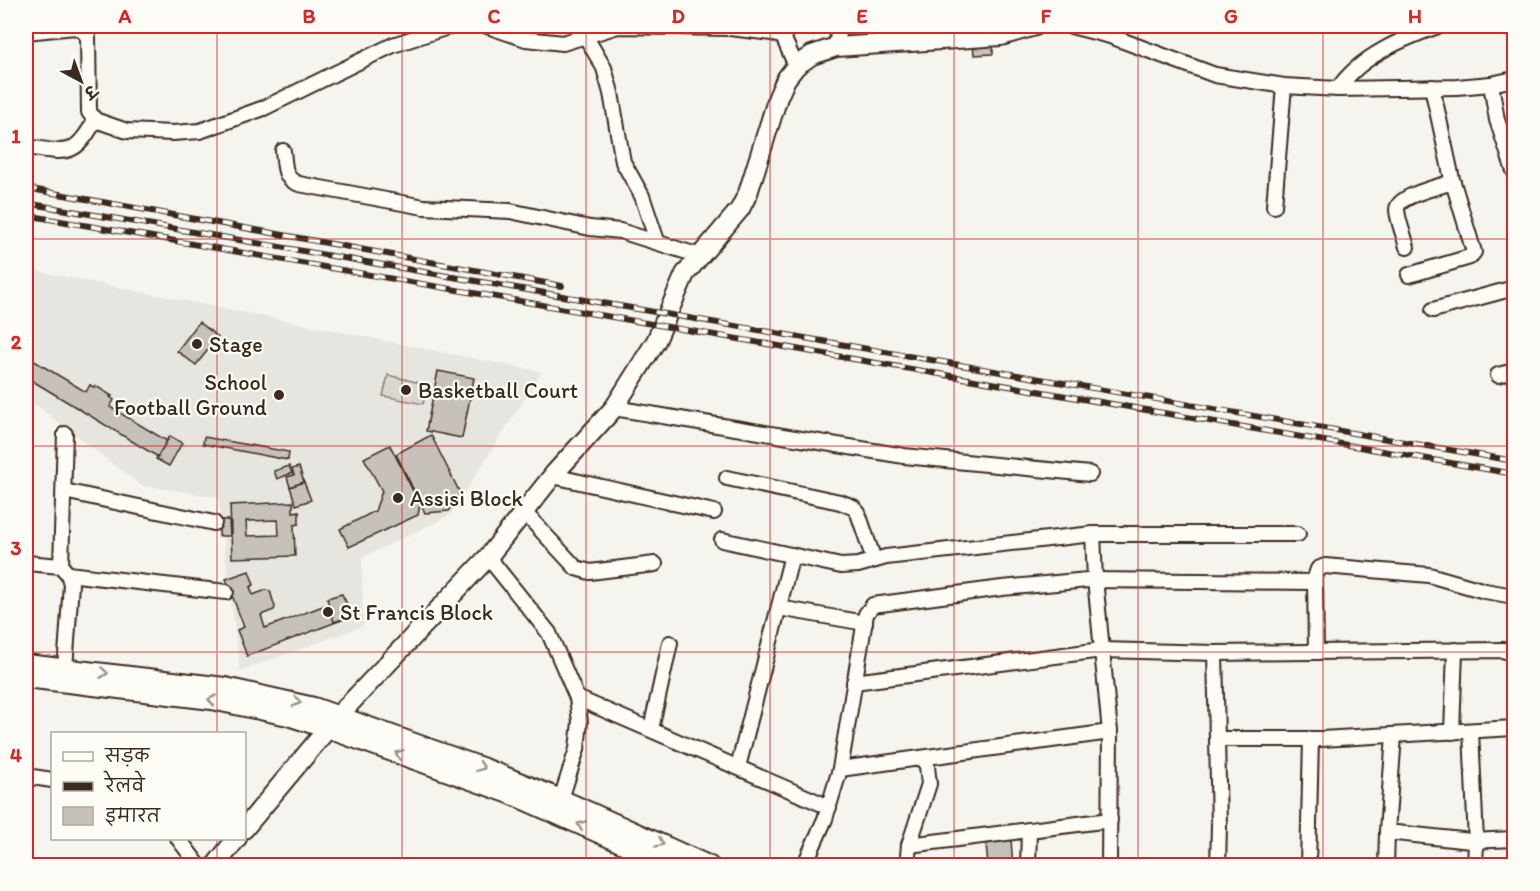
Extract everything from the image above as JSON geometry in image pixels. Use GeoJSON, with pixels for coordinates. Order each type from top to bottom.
{"type":"FeatureCollection","features":[{"type":"Feature","properties":{"kind":"main road"},"geometry":{"type":"LineString","coordinates":[[246,827],[333,722],[488,557],[553,476],[614,408],[656,341],[685,274],[744,201],[778,97],[786,79],[796,66],[812,55],[836,47],[1000,36],[1035,26]]}},
{"type":"Feature","properties":{"kind":"main road"},"geometry":{"type":"LineString","coordinates":[[26,664],[225,687],[297,702],[333,722],[510,794],[673,866]]}},
{"type":"Feature","properties":{"kind":"main road"},"geometry":{"type":"LineString","coordinates":[[26,678],[212,700],[288,716],[333,722],[487,769],[561,799],[710,866]]}},
{"type":"Feature","properties":{"kind":"main road"},"geometry":{"type":"LineString","coordinates":[[214,866],[235,840]]}},
{"type":"Feature","properties":{"kind":"street"},"geometry":{"type":"LineString","coordinates":[[26,32],[75,27],[86,34],[88,37],[89,112],[95,120],[127,131],[173,134],[201,131],[264,108],[393,45],[451,26]]}},
{"type":"Feature","properties":{"kind":"street"},"geometry":{"type":"LineString","coordinates":[[487,26],[526,39],[563,43],[586,37],[600,28],[618,26],[730,28],[772,33],[781,31],[796,66]]}},
{"type":"Feature","properties":{"kind":"street"},"geometry":{"type":"LineString","coordinates":[[836,47],[839,26]]}},
{"type":"Feature","properties":{"kind":"street"},"geometry":{"type":"LineString","coordinates":[[1071,26],[1110,36],[1215,75],[1284,86],[1338,89],[1432,87],[1491,84],[1515,79]]}},
{"type":"Feature","properties":{"kind":"street"},"geometry":{"type":"LineString","coordinates":[[1338,89],[1346,77],[1365,62],[1409,37],[1438,26]]}},
{"type":"Feature","properties":{"kind":"street"},"geometry":{"type":"LineString","coordinates":[[586,37],[604,68],[611,93],[622,162],[642,196],[657,241]]}},
{"type":"Feature","properties":{"kind":"street"},"geometry":{"type":"LineString","coordinates":[[1491,84],[1497,120],[1515,171]]}},
{"type":"Feature","properties":{"kind":"street"},"geometry":{"type":"LineString","coordinates":[[1274,206],[1284,86]]}},
{"type":"Feature","properties":{"kind":"street"},"geometry":{"type":"LineString","coordinates":[[1409,275],[1470,257],[1474,252],[1453,182],[1432,87]]}},
{"type":"Feature","properties":{"kind":"street"},"geometry":{"type":"LineString","coordinates":[[26,147],[58,151],[70,150],[84,140],[95,120]]}},
{"type":"Feature","properties":{"kind":"street"},"geometry":{"type":"LineString","coordinates":[[283,151],[287,177],[299,184],[424,207],[510,212],[590,228],[620,231],[700,256]]}},
{"type":"Feature","properties":{"kind":"street"},"geometry":{"type":"LineString","coordinates":[[1407,247],[1397,211],[1399,204],[1407,198],[1453,182]]}},
{"type":"Feature","properties":{"kind":"street"},"geometry":{"type":"LineString","coordinates":[[1433,310],[1515,288]]}},
{"type":"Feature","properties":{"kind":"street"},"geometry":{"type":"LineString","coordinates":[[1498,375],[1515,371]]}},
{"type":"Feature","properties":{"kind":"street"},"geometry":{"type":"LineString","coordinates":[[614,408],[904,456],[1090,474]]}},
{"type":"Feature","properties":{"kind":"street"},"geometry":{"type":"LineString","coordinates":[[65,434],[65,570],[71,584],[65,669]]}},
{"type":"Feature","properties":{"kind":"street"},"geometry":{"type":"LineString","coordinates":[[553,476],[714,512]]}},
{"type":"Feature","properties":{"kind":"street"},"geometry":{"type":"LineString","coordinates":[[727,478],[840,502],[853,507],[861,518],[874,560]]}},
{"type":"Feature","properties":{"kind":"street"},"geometry":{"type":"LineString","coordinates":[[64,491],[214,523]]}},
{"type":"Feature","properties":{"kind":"street"},"geometry":{"type":"LineString","coordinates":[[524,512],[580,571],[590,572],[656,564]]}},
{"type":"Feature","properties":{"kind":"street"},"geometry":{"type":"LineString","coordinates":[[1093,534],[1095,579],[1110,732],[1109,866]]}},
{"type":"Feature","properties":{"kind":"street"},"geometry":{"type":"LineString","coordinates":[[722,540],[840,566],[858,565],[886,557],[1093,534],[1298,534]]}},
{"type":"Feature","properties":{"kind":"street"},"geometry":{"type":"LineString","coordinates":[[738,767],[792,555]]}},
{"type":"Feature","properties":{"kind":"street"},"geometry":{"type":"LineString","coordinates":[[488,557],[549,633],[577,698],[580,722],[577,749],[561,799]]}},
{"type":"Feature","properties":{"kind":"street"},"geometry":{"type":"LineString","coordinates":[[26,563],[226,592]]}},
{"type":"Feature","properties":{"kind":"street"},"geometry":{"type":"LineString","coordinates":[[1316,652],[1315,582],[1318,569],[1329,565],[1430,575],[1485,591],[1515,596]]}},
{"type":"Feature","properties":{"kind":"street"},"geometry":{"type":"LineString","coordinates":[[804,866],[829,807],[840,769],[867,611],[878,603],[1095,579],[1315,582]]}},
{"type":"Feature","properties":{"kind":"street"},"geometry":{"type":"LineString","coordinates":[[779,608],[865,623]]}},
{"type":"Feature","properties":{"kind":"street"},"geometry":{"type":"LineString","coordinates":[[651,729],[670,643]]}},
{"type":"Feature","properties":{"kind":"street"},"geometry":{"type":"LineString","coordinates":[[854,682],[1102,650],[1215,652],[1504,650],[1515,655]]}},
{"type":"Feature","properties":{"kind":"street"},"geometry":{"type":"LineString","coordinates":[[1452,732],[1455,650]]}},
{"type":"Feature","properties":{"kind":"street"},"geometry":{"type":"LineString","coordinates":[[1215,652],[1218,866]]}},
{"type":"Feature","properties":{"kind":"street"},"geometry":{"type":"LineString","coordinates":[[577,698],[829,807]]}},
{"type":"Feature","properties":{"kind":"street"},"geometry":{"type":"LineString","coordinates":[[1218,739],[1311,739],[1515,728]]}},
{"type":"Feature","properties":{"kind":"street"},"geometry":{"type":"LineString","coordinates":[[1471,731],[1476,842],[1474,866]]}},
{"type":"Feature","properties":{"kind":"street"},"geometry":{"type":"LineString","coordinates":[[840,769],[1110,732]]}},
{"type":"Feature","properties":{"kind":"street"},"geometry":{"type":"LineString","coordinates":[[1386,866],[1394,735]]}},
{"type":"Feature","properties":{"kind":"street"},"geometry":{"type":"LineString","coordinates":[[1308,866],[1311,739]]}},
{"type":"Feature","properties":{"kind":"street"},"geometry":{"type":"LineString","coordinates":[[907,866],[909,845],[928,789],[926,758]]}},
{"type":"Feature","properties":{"kind":"street"},"geometry":{"type":"LineString","coordinates":[[26,776],[51,780]]}},
{"type":"Feature","properties":{"kind":"street"},"geometry":{"type":"LineString","coordinates":[[909,845],[1110,820]]}},
{"type":"Feature","properties":{"kind":"street"},"geometry":{"type":"LineString","coordinates":[[1028,866],[1029,830]]}},
{"type":"Feature","properties":{"kind":"street"},"geometry":{"type":"LineString","coordinates":[[1387,832],[1476,842],[1515,839]]}},
{"type":"Feature","properties":{"kind":"street"},"geometry":{"type":"LineString","coordinates":[[180,840],[199,866]]}},
{"type":"Feature","properties":{"kind":"shaded area"},"geometry":{"type":"Polygon","coordinates":[[[26,269],[542,372],[450,515],[362,558],[363,626],[240,671],[218,497],[140,485],[26,397],[26,269]]]}},
{"type":"Feature","properties":{"kind":"shaded area","name":"Basketball Court"},"geometry":{"type":"Polygon","coordinates":[[[388,375],[428,385],[423,404],[383,396],[388,375]]]}},
{"type":"Feature","properties":{"kind":"building"},"geometry":{"type":"Polygon","coordinates":[[[993,43],[993,54],[974,55],[973,45],[993,43]]]}},
{"type":"Feature","properties":{"kind":"building","name":"Stage"},"geometry":{"type":"Polygon","coordinates":[[[199,322],[218,337],[196,365],[177,351],[199,322]]]}},
{"type":"Feature","properties":{"kind":"building"},"geometry":{"type":"Polygon","coordinates":[[[26,356],[86,392],[90,385],[112,396],[110,397],[114,400],[110,407],[167,441],[158,457],[26,377],[26,356]]]}},
{"type":"Feature","properties":{"kind":"building"},"geometry":{"type":"Polygon","coordinates":[[[438,371],[474,378],[462,438],[426,431],[438,371]]]}},
{"type":"Feature","properties":{"kind":"building"},"geometry":{"type":"Polygon","coordinates":[[[431,435],[460,493],[449,511],[425,513],[396,454],[431,435]]]}},
{"type":"Feature","properties":{"kind":"building"},"geometry":{"type":"Polygon","coordinates":[[[170,436],[182,443],[169,466],[156,459],[170,436]]]}},
{"type":"Feature","properties":{"kind":"building"},"geometry":{"type":"Polygon","coordinates":[[[204,437],[289,452],[288,460],[203,444],[204,437]]]}},
{"type":"Feature","properties":{"kind":"building","name":"Assisi Block"},"geometry":{"type":"Polygon","coordinates":[[[390,445],[420,505],[418,515],[349,547],[340,529],[375,511],[382,491],[364,458],[390,445]]]}},
{"type":"Feature","properties":{"kind":"building"},"geometry":{"type":"Polygon","coordinates":[[[289,466],[292,473],[277,479],[274,471],[289,466]]]}},
{"type":"Feature","properties":{"kind":"building"},"geometry":{"type":"Polygon","coordinates":[[[299,467],[304,482],[290,487],[287,477],[294,475],[292,469],[299,467]]]}},
{"type":"Feature","properties":{"kind":"building"},"geometry":{"type":"Polygon","coordinates":[[[304,482],[311,500],[296,505],[290,487],[304,482]]]}},
{"type":"Feature","properties":{"kind":"building"},"geometry":{"type":"Polygon","coordinates":[[[293,502],[293,512],[299,511],[299,524],[294,525],[295,556],[232,558],[230,505],[293,502]],[[278,520],[246,521],[247,536],[279,535],[278,520]]]}},
{"type":"Feature","properties":{"kind":"building"},"geometry":{"type":"Polygon","coordinates":[[[219,520],[229,520],[230,536],[219,536],[219,520]]]}},
{"type":"Feature","properties":{"kind":"building","name":"St Francis Block"},"geometry":{"type":"Polygon","coordinates":[[[249,571],[254,585],[250,587],[253,595],[266,590],[270,591],[275,607],[274,610],[261,615],[265,628],[344,598],[352,616],[247,656],[237,630],[244,627],[226,579],[249,571]]]}},
{"type":"Feature","properties":{"kind":"building"},"geometry":{"type":"Polygon","coordinates":[[[342,594],[352,616],[334,622],[327,598],[342,594]]]}},
{"type":"Feature","properties":{"kind":"building"},"geometry":{"type":"Polygon","coordinates":[[[1011,840],[1013,866],[988,866],[986,844],[1011,840]]]}},
{"type":"Feature","properties":{"kind":"railway"},"geometry":{"type":"LineString","coordinates":[[26,188],[562,286]]}},
{"type":"Feature","properties":{"kind":"railway"},"geometry":{"type":"LineString","coordinates":[[26,203],[1514,461]]}},
{"type":"Feature","properties":{"kind":"railway"},"geometry":{"type":"LineString","coordinates":[[26,215],[1514,474]]}},
{"type":"Feature","properties":{"kind":"place","name":"Stage"},"geometry":{"type":"Point","coordinates":[197,344]}},
{"type":"Feature","properties":{"kind":"place","name":"Basketball Court"},"geometry":{"type":"Point","coordinates":[406,390]}},
{"type":"Feature","properties":{"kind":"place","name":"School Football Ground"},"geometry":{"type":"Point","coordinates":[279,395]}},
{"type":"Feature","properties":{"kind":"place","name":"Assisi Block"},"geometry":{"type":"Point","coordinates":[398,498]}},
{"type":"Feature","properties":{"kind":"place","name":"St Francis Block"},"geometry":{"type":"Point","coordinates":[328,612]}}]}
